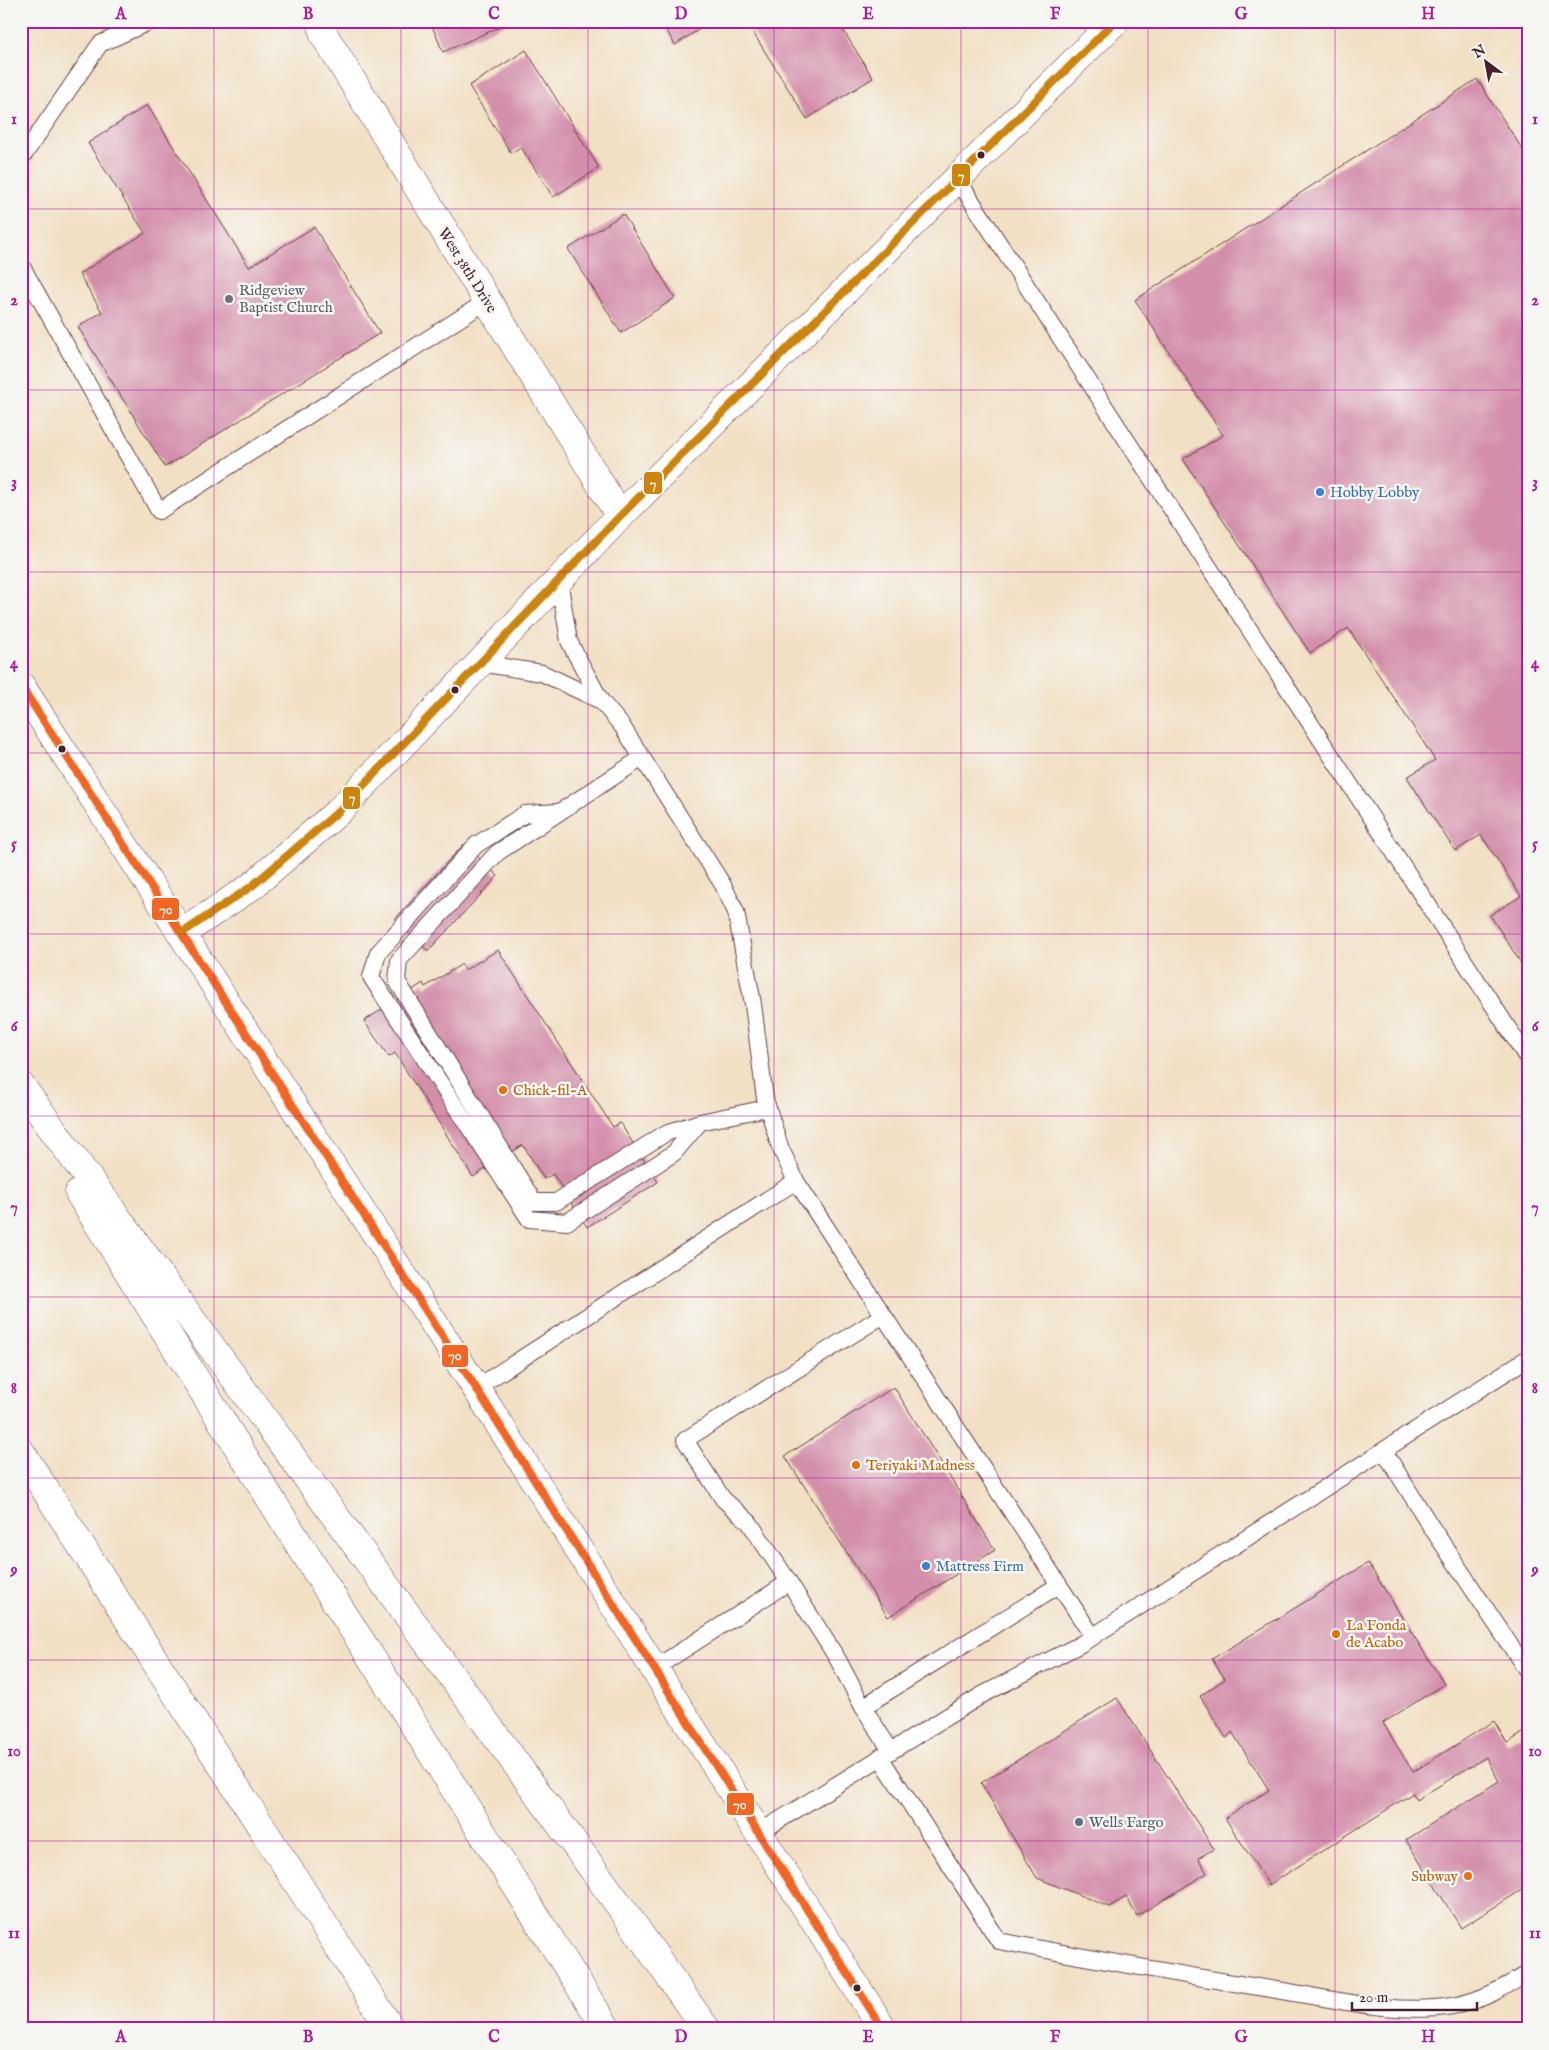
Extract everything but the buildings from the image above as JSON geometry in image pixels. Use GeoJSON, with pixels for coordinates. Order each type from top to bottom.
{"type":"FeatureCollection","features":[{"type":"Feature","properties":{"kind":"main road","name":"West 38th Drive"},"geometry":{"type":"LineString","coordinates":[[320,21],[324,35],[620,516]]}},
{"type":"Feature","properties":{"kind":"main road"},"geometry":{"type":"LineString","coordinates":[[182,933],[259,880],[332,817],[620,516],[1115,21]]}},
{"type":"Feature","properties":{"kind":"main road"},"geometry":{"type":"LineString","coordinates":[[21,686],[476,1388],[760,1832],[883,2029]]}},
{"type":"Feature","properties":{"kind":"main road"},"geometry":{"type":"LineString","coordinates":[[21,1086],[620,1905],[706,2029]]}},
{"type":"Feature","properties":{"kind":"main road"},"geometry":{"type":"LineString","coordinates":[[21,1098],[154,1314],[608,2029]]}},
{"type":"Feature","properties":{"kind":"main road"},"geometry":{"type":"LineString","coordinates":[[21,1452],[391,2029]]}},
{"type":"Feature","properties":{"kind":"lane"},"geometry":{"type":"LineString","coordinates":[[21,159],[100,44],[151,21]]}},
{"type":"Feature","properties":{"kind":"lane"},"geometry":{"type":"LineString","coordinates":[[958,180],[1528,1058]]}},
{"type":"Feature","properties":{"kind":"lane"},"geometry":{"type":"LineString","coordinates":[[21,265],[158,511],[487,300]]}},
{"type":"Feature","properties":{"kind":"lane"},"geometry":{"type":"LineString","coordinates":[[560,580],[569,641],[601,701],[622,726],[724,884],[736,912],[753,1004],[759,1069],[767,1108],[780,1147],[796,1181],[882,1316],[1093,1637]]}},
{"type":"Feature","properties":{"kind":"lane"},"geometry":{"type":"LineString","coordinates":[[480,663],[542,673],[601,701]]}},
{"type":"Feature","properties":{"kind":"lane"},"geometry":{"type":"LineString","coordinates":[[642,758],[497,853],[399,960],[396,981],[534,1202],[556,1202],[666,1134],[700,1122],[767,1108]]}},
{"type":"Feature","properties":{"kind":"lane"},"geometry":{"type":"LineString","coordinates":[[560,812],[525,814],[476,845],[378,953],[371,977],[529,1220],[566,1222],[674,1153],[700,1122]]}},
{"type":"Feature","properties":{"kind":"lane"},"geometry":{"type":"LineString","coordinates":[[476,1388],[796,1181]]}},
{"type":"Feature","properties":{"kind":"lane"},"geometry":{"type":"LineString","coordinates":[[882,1316],[686,1440],[723,1499],[748,1522],[837,1658],[886,1754],[999,1941],[1138,1968],[1400,2008],[1444,2007],[1477,2000],[1502,1990],[1528,1973]]}},
{"type":"Feature","properties":{"kind":"lane"},"geometry":{"type":"LineString","coordinates":[[760,1832],[982,1695],[1093,1637],[1528,1358]]}},
{"type":"Feature","properties":{"kind":"lane"},"geometry":{"type":"LineString","coordinates":[[1384,1451],[1430,1526],[1528,1672]]}},
{"type":"Feature","properties":{"kind":"lane"},"geometry":{"type":"LineString","coordinates":[[655,1668],[789,1582]]}},
{"type":"Feature","properties":{"kind":"lane"},"geometry":{"type":"LineString","coordinates":[[863,1707],[1059,1585]]}},
{"type":"Feature","properties":{"kind":"transit line","name":"7"},"geometry":{"type":"LineString","coordinates":[[182,933],[252,886],[339,811],[620,516],[1115,21]]}},
{"type":"Feature","properties":{"kind":"transit line","name":"70"},"geometry":{"type":"LineString","coordinates":[[21,686],[476,1388],[883,2029]]}},
{"type":"Feature","properties":{"kind":"place","name":"Ridgeview Baptist Church"},"geometry":{"type":"Point","coordinates":[229,299]}},
{"type":"Feature","properties":{"kind":"place","name":"Hobby Lobby"},"geometry":{"type":"Point","coordinates":[1320,492]}},
{"type":"Feature","properties":{"kind":"place","name":"Chick-fil-A"},"geometry":{"type":"Point","coordinates":[503,1090]}},
{"type":"Feature","properties":{"kind":"place","name":"Teriyaki Madness"},"geometry":{"type":"Point","coordinates":[856,1465]}},
{"type":"Feature","properties":{"kind":"place","name":"Mattress Firm"},"geometry":{"type":"Point","coordinates":[926,1566]}},
{"type":"Feature","properties":{"kind":"place","name":"La Fonda de Acabo"},"geometry":{"type":"Point","coordinates":[1336,1634]}},
{"type":"Feature","properties":{"kind":"place","name":"Wells Fargo"},"geometry":{"type":"Point","coordinates":[1079,1822]}},
{"type":"Feature","properties":{"kind":"place","name":"Subway"},"geometry":{"type":"Point","coordinates":[1468,1876]}}]}
